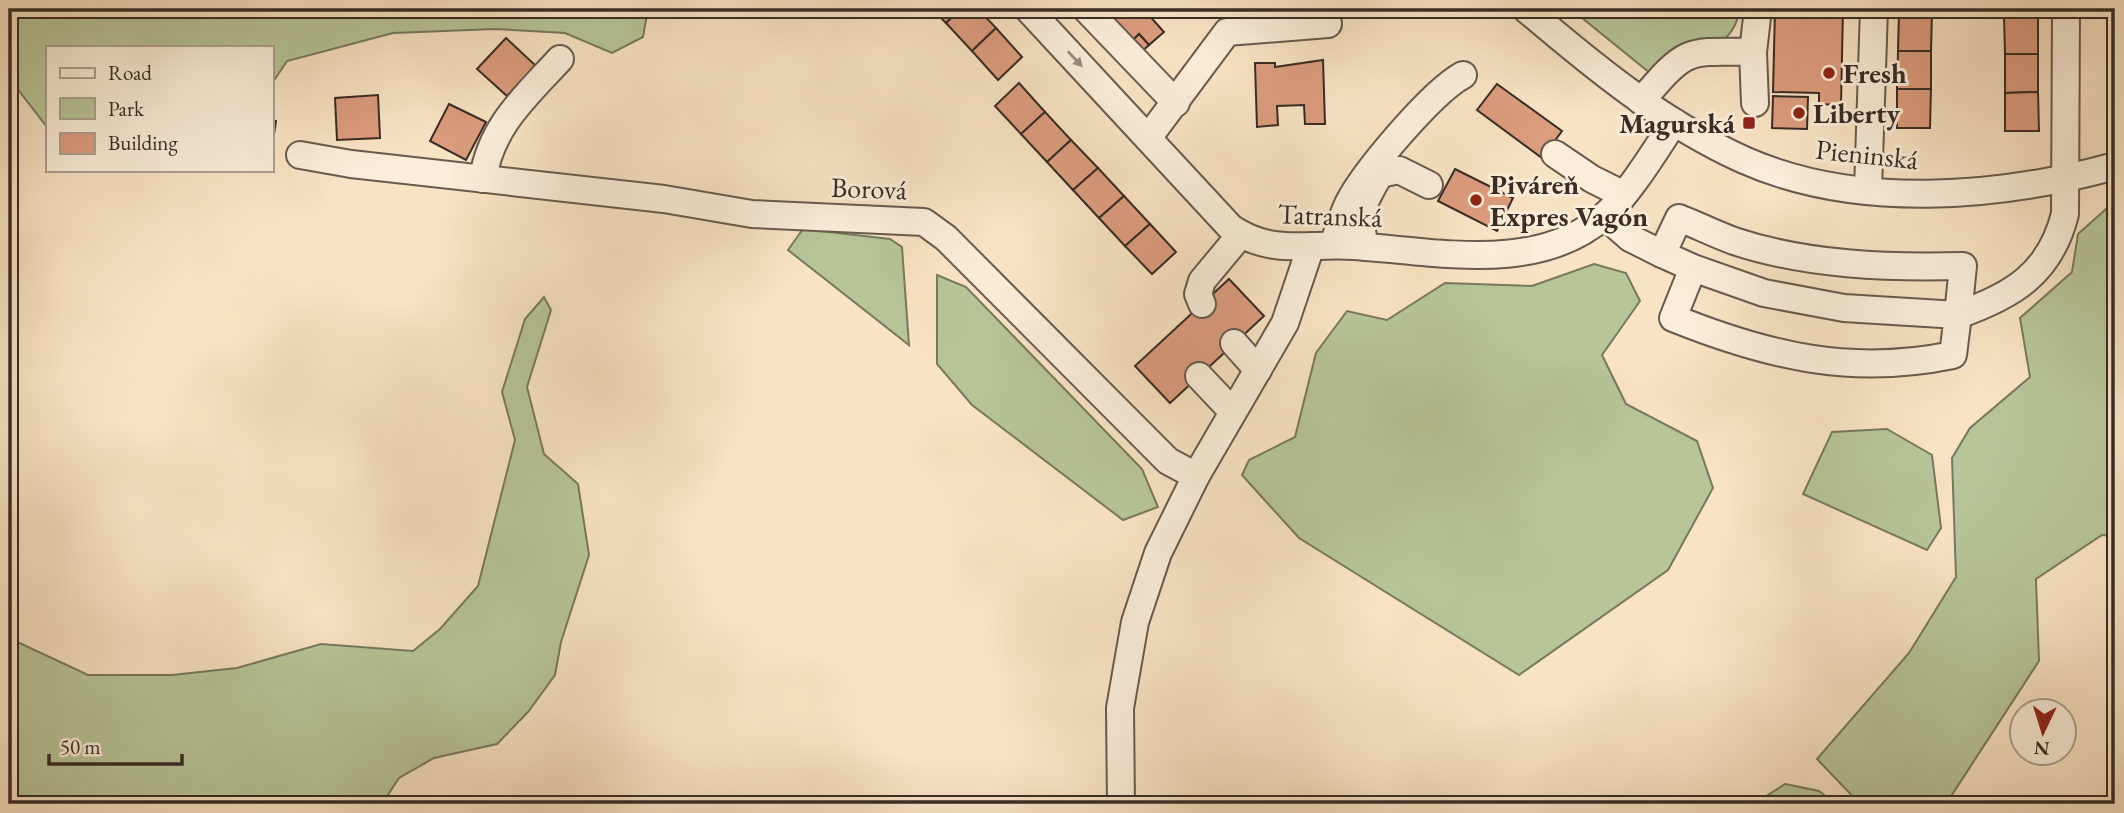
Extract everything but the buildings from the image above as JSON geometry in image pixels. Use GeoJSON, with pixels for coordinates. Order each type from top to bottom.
{"type":"FeatureCollection","features":[{"type":"Feature","properties":{"kind":"street","name":"Tatranská"},"geometry":{"type":"LineString","coordinates":[[1028,9],[1241,234],[1255,243],[1273,247],[1322,245],[1522,253],[1544,249],[1605,216],[1674,122]]}},
{"type":"Feature","properties":{"kind":"street"},"geometry":{"type":"LineString","coordinates":[[1086,9],[1176,103]]}},
{"type":"Feature","properties":{"kind":"street","name":"Pieninská"},"geometry":{"type":"LineString","coordinates":[[1526,9],[1587,61],[1674,122],[1744,160],[1789,176],[1868,190],[1966,193],[2066,180],[2115,166]]}},
{"type":"Feature","properties":{"kind":"street"},"geometry":{"type":"LineString","coordinates":[[1755,103],[1753,52],[1758,9]]}},
{"type":"Feature","properties":{"kind":"street"},"geometry":{"type":"LineString","coordinates":[[1868,190],[1874,9]]}},
{"type":"Feature","properties":{"kind":"street"},"geometry":{"type":"LineString","coordinates":[[1605,216],[1630,238],[1662,254],[1764,293],[1844,308],[1958,315],[2006,295],[2025,283],[2045,259],[2060,234],[2065,214],[2066,9]]}},
{"type":"Feature","properties":{"kind":"street"},"geometry":{"type":"LineString","coordinates":[[1149,138],[1176,103],[1229,20],[1328,24]]}},
{"type":"Feature","properties":{"kind":"street"},"geometry":{"type":"LineString","coordinates":[[1641,101],[1674,64],[1689,53],[1753,52]]}},
{"type":"Feature","properties":{"kind":"street"},"geometry":{"type":"LineString","coordinates":[[483,179],[486,157],[497,132],[560,59]]}},
{"type":"Feature","properties":{"kind":"street"},"geometry":{"type":"LineString","coordinates":[[1121,804],[1120,708],[1135,622],[1166,533],[1285,323],[1322,245],[1349,202],[1428,102],[1463,75]]}},
{"type":"Feature","properties":{"kind":"street"},"geometry":{"type":"LineString","coordinates":[[1555,153],[1592,179],[1622,194]]}},
{"type":"Feature","properties":{"kind":"street","name":"Borová"},"geometry":{"type":"LineString","coordinates":[[300,155],[351,164],[664,199],[752,214],[924,222],[946,238],[1168,461],[1196,476]]}},
{"type":"Feature","properties":{"kind":"street"},"geometry":{"type":"LineString","coordinates":[[1365,247],[1360,222],[1361,207],[1380,174],[1399,170],[1429,185]]}},
{"type":"Feature","properties":{"kind":"street"},"geometry":{"type":"LineString","coordinates":[[1662,254],[1679,218],[1734,241],[1786,254],[1881,265],[1963,266],[1953,355],[1907,365],[1857,364],[1798,357],[1732,342],[1673,318],[1693,268]]}},
{"type":"Feature","properties":{"kind":"street"},"geometry":{"type":"LineString","coordinates":[[1202,304],[1198,295],[1202,281],[1241,234]]}},
{"type":"Feature","properties":{"kind":"street"},"geometry":{"type":"LineString","coordinates":[[1234,343],[1258,370]]}},
{"type":"Feature","properties":{"kind":"street"},"geometry":{"type":"LineString","coordinates":[[1199,376],[1233,412]]}},
{"type":"Feature","properties":{"kind":"green space"},"geometry":{"type":"Polygon","coordinates":[[[9,9],[648,9],[643,37],[612,53],[565,33],[495,29],[393,33],[287,61],[273,82],[273,46],[46,46],[46,126],[9,78],[9,9]]]}},
{"type":"Feature","properties":{"kind":"green space"},"geometry":{"type":"Polygon","coordinates":[[[1571,9],[1739,9],[1736,23],[1719,44],[1692,58],[1650,73],[1571,9]]]}},
{"type":"Feature","properties":{"kind":"green space"},"geometry":{"type":"Polygon","coordinates":[[[2115,201],[2115,536],[2102,535],[2036,579],[2039,661],[2015,698],[2008,698],[2008,709],[1946,804],[1860,804],[1817,759],[1909,653],[1956,577],[1952,458],[1970,428],[2030,377],[2020,318],[2072,272],[2078,234],[2115,201]]]}},
{"type":"Feature","properties":{"kind":"green space"},"geometry":{"type":"Polygon","coordinates":[[[803,229],[890,239],[902,247],[909,345],[788,250],[803,229]]]}},
{"type":"Feature","properties":{"kind":"green space"},"geometry":{"type":"Polygon","coordinates":[[[1594,264],[1626,273],[1640,301],[1602,355],[1626,404],[1697,441],[1713,488],[1668,570],[1519,675],[1299,538],[1242,475],[1249,460],[1295,437],[1316,353],[1347,311],[1387,320],[1445,283],[1532,286],[1594,264]]]}},
{"type":"Feature","properties":{"kind":"green space"},"geometry":{"type":"Polygon","coordinates":[[[937,275],[966,287],[1142,469],[1158,507],[1123,520],[972,405],[937,364],[937,275]]]}},
{"type":"Feature","properties":{"kind":"green space"},"geometry":{"type":"Polygon","coordinates":[[[544,297],[551,310],[527,387],[544,454],[578,484],[589,555],[561,642],[555,675],[528,712],[497,744],[434,758],[399,778],[382,804],[9,804],[9,638],[88,675],[172,675],[237,668],[321,644],[413,651],[440,629],[478,586],[515,440],[502,392],[525,319],[544,297]]]}},
{"type":"Feature","properties":{"kind":"green space"},"geometry":{"type":"Polygon","coordinates":[[[1887,429],[1932,455],[1941,528],[1927,550],[1803,494],[1832,432],[1887,429]]]}},
{"type":"Feature","properties":{"kind":"green space"},"geometry":{"type":"Polygon","coordinates":[[[1785,784],[1819,791],[1835,804],[1754,804],[1785,784]]]}},
{"type":"Feature","properties":{"kind":"place","name":"Fresh"},"geometry":{"type":"Point","coordinates":[1829,73]}},
{"type":"Feature","properties":{"kind":"place","name":"Liberty"},"geometry":{"type":"Point","coordinates":[1799,113]}},
{"type":"Feature","properties":{"kind":"place","name":"Magurská"},"geometry":{"type":"Point","coordinates":[1749,123]}},
{"type":"Feature","properties":{"kind":"place","name":"Piváreň Expres Vagón"},"geometry":{"type":"Point","coordinates":[1476,200]}}]}
